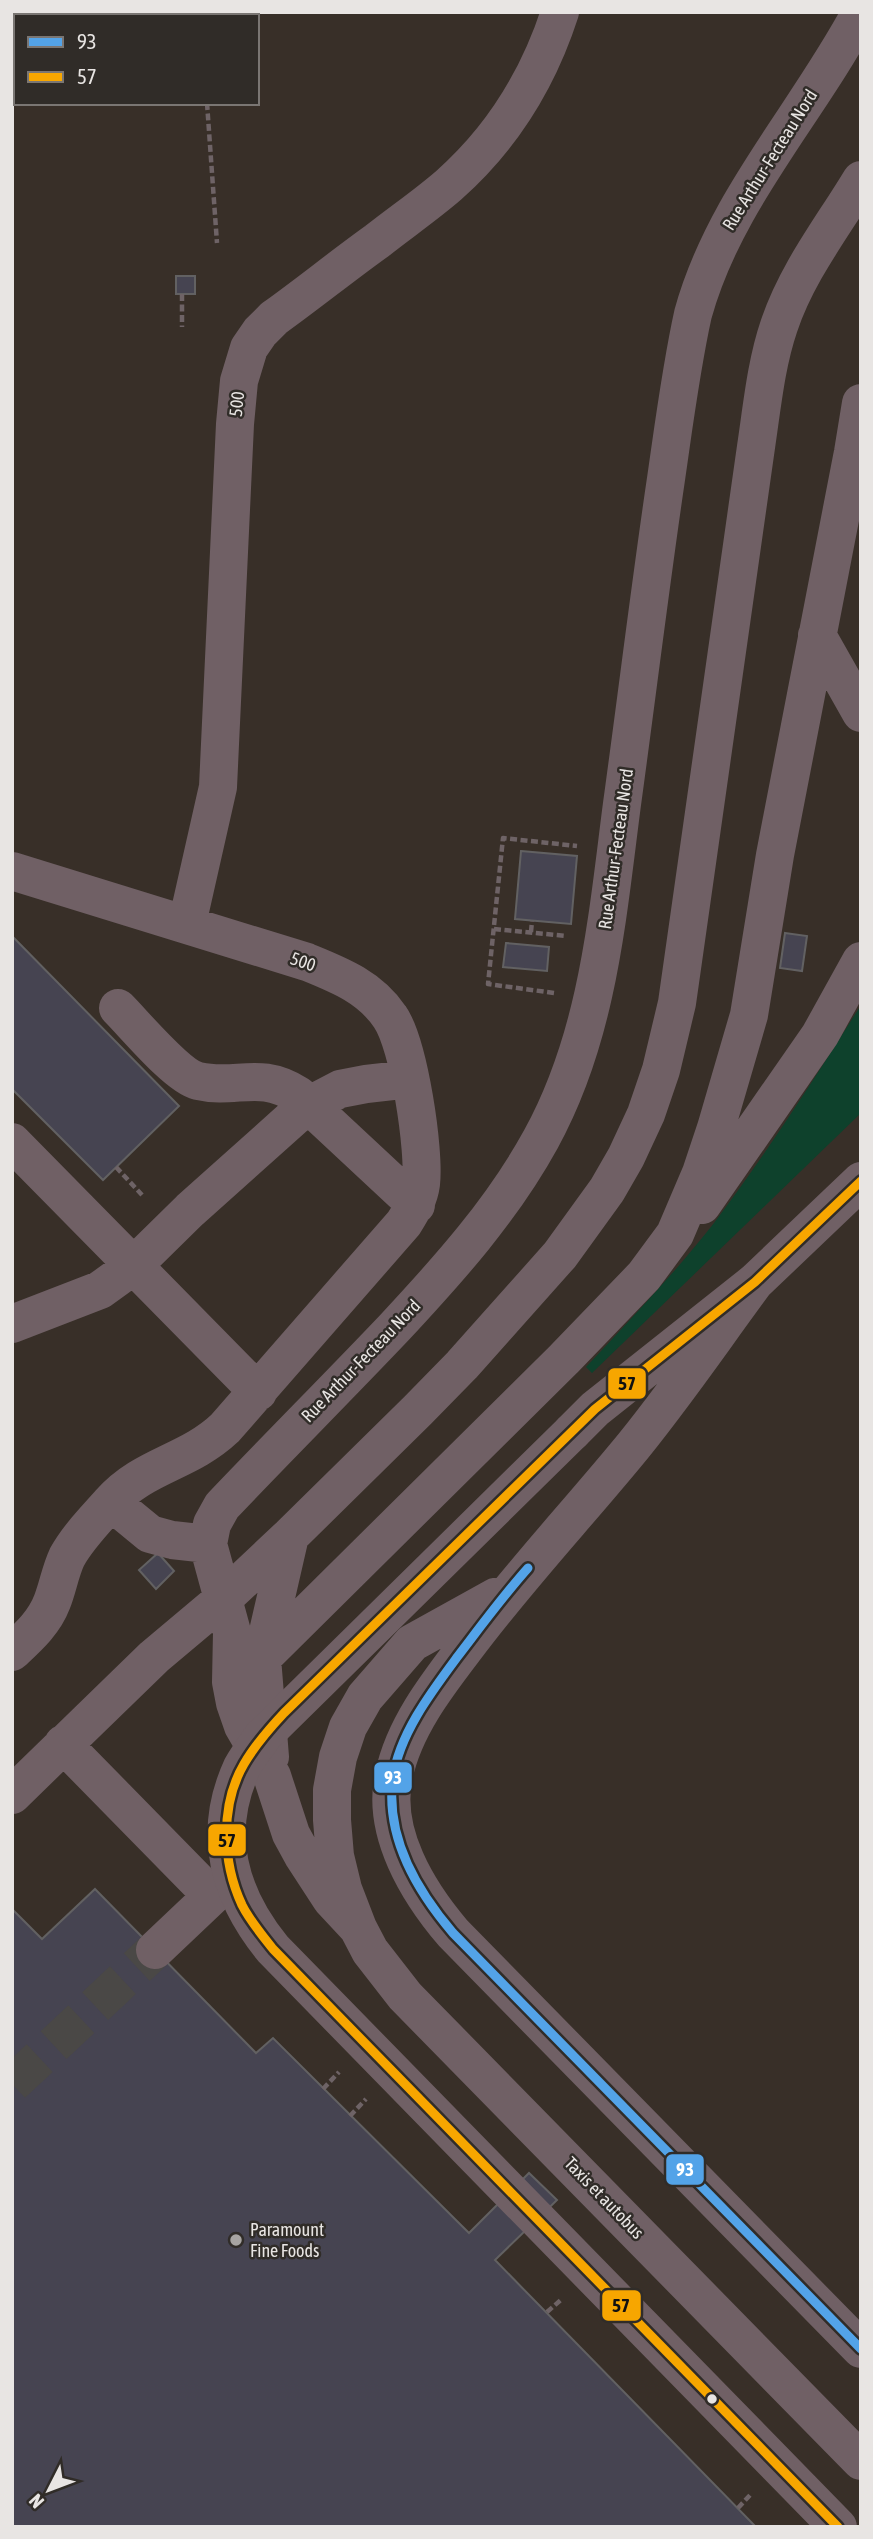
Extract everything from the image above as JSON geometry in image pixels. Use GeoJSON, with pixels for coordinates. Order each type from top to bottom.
{"type":"FeatureCollection","features":[{"type":"Feature","properties":{"kind":"street","name":"500"},"geometry":{"type":"LineString","coordinates":[[187,924],[218,787],[235,424],[244,361],[260,331],[274,318],[448,186],[482,153],[526,94],[560,12]]}},
{"type":"Feature","properties":{"kind":"street","name":"Rue Arthur-Fecteau Nord"},"geometry":{"type":"LineString","coordinates":[[208,1544],[212,1524],[222,1506],[440,1279],[484,1226],[523,1169],[565,1089],[589,1020],[606,925],[678,397],[687,341],[701,283],[744,197],[800,113],[861,12]]}},
{"type":"Feature","properties":{"kind":"street"},"geometry":{"type":"LineString","coordinates":[[12,1795],[154,1657],[223,1599],[290,1536],[462,1365],[560,1255],[607,1190],[626,1157],[646,1114],[671,1032],[685,953],[771,356],[779,327],[805,268],[861,180]]}},
{"type":"Feature","properties":{"kind":"street"},"geometry":{"type":"LineString","coordinates":[[644,1276],[675,1234],[686,1210],[716,1128],[749,1015],[775,855],[861,403]]}},
{"type":"Feature","properties":{"kind":"street"},"geometry":{"type":"LineString","coordinates":[[817,635],[861,713]]}},
{"type":"Feature","properties":{"kind":"street","name":"500"},"geometry":{"type":"LineString","coordinates":[[12,871],[307,962],[340,975],[367,992],[391,1018],[404,1048],[422,1161],[421,1185],[416,1205]]}},
{"type":"Feature","properties":{"kind":"street"},"geometry":{"type":"LineString","coordinates":[[262,1658],[529,1395],[644,1276],[710,1196],[743,1150],[820,1035],[861,961]]}},
{"type":"Feature","properties":{"kind":"street"},"geometry":{"type":"LineString","coordinates":[[12,1652],[46,1615],[66,1559],[82,1535],[111,1502],[146,1473],[209,1444],[258,1392],[396,1233],[416,1205],[285,1087],[254,1080],[234,1083],[196,1080],[182,1073],[118,1008]]}},
{"type":"Feature","properties":{"kind":"street"},"geometry":{"type":"LineString","coordinates":[[12,1324],[100,1290],[134,1265],[190,1210],[309,1106],[340,1089],[410,1079]]}},
{"type":"Feature","properties":{"kind":"street"},"geometry":{"type":"LineString","coordinates":[[12,1142],[258,1392]]}},
{"type":"Feature","properties":{"kind":"street"},"geometry":{"type":"LineString","coordinates":[[838,2527],[273,1949],[256,1928],[243,1905],[233,1878],[227,1847],[227,1821],[233,1792],[243,1766],[263,1736],[596,1409],[755,1282],[861,1181]]}},
{"type":"Feature","properties":{"kind":"street"},"geometry":{"type":"LineString","coordinates":[[755,1282],[627,1454],[509,1589],[435,1687],[401,1748],[393,1777],[391,1804],[406,1861],[433,1909],[453,1933],[861,2348]]}},
{"type":"Feature","properties":{"kind":"street"},"geometry":{"type":"LineString","coordinates":[[111,1502],[150,1534],[172,1540],[208,1544],[232,1632],[231,1682],[235,1703],[243,1726],[272,1776]]}},
{"type":"Feature","properties":{"kind":"street"},"geometry":{"type":"LineString","coordinates":[[272,1776],[262,1658],[290,1536]]}},
{"type":"Feature","properties":{"kind":"street","name":"Taxis et autobus"},"geometry":{"type":"LineString","coordinates":[[509,1589],[412,1643],[365,1697],[348,1727],[332,1790],[332,1820],[335,1856],[343,1889],[358,1928],[370,1951],[405,1996],[861,2461]]}},
{"type":"Feature","properties":{"kind":"street"},"geometry":{"type":"LineString","coordinates":[[63,1744],[212,1896],[155,1950]]}},
{"type":"Feature","properties":{"kind":"street","name":"Taxis et autobus"},"geometry":{"type":"LineString","coordinates":[[272,1776],[292,1834],[303,1856],[331,1899],[358,1928]]}},
{"type":"Feature","properties":{"kind":"path"},"geometry":{"type":"LineString","coordinates":[[207,105],[217,243]]}},
{"type":"Feature","properties":{"kind":"path"},"geometry":{"type":"LineString","coordinates":[[182,294],[182,327]]}},
{"type":"Feature","properties":{"kind":"path"},"geometry":{"type":"LineString","coordinates":[[564,994],[488,985],[503,838],[585,847]]}},
{"type":"Feature","properties":{"kind":"path"},"geometry":{"type":"LineString","coordinates":[[531,932],[532,921]]}},
{"type":"Feature","properties":{"kind":"path"},"geometry":{"type":"LineString","coordinates":[[494,929],[573,937]]}},
{"type":"Feature","properties":{"kind":"path"},"geometry":{"type":"LineString","coordinates":[[116,1167],[142,1195]]}},
{"type":"Feature","properties":{"kind":"shaded area"},"geometry":{"type":"Polygon","coordinates":[[[12,12],[861,12],[861,2527],[12,2527],[12,12]]]}},
{"type":"Feature","properties":{"kind":"green space"},"geometry":{"type":"Polygon","coordinates":[[[861,1005],[861,1113],[592,1373],[586,1367],[652,1296],[734,1197],[861,1005]]]}},
{"type":"Feature","properties":{"kind":"building"},"geometry":{"type":"Polygon","coordinates":[[[176,276],[195,276],[195,294],[176,294],[176,276]]]}},
{"type":"Feature","properties":{"kind":"building"},"geometry":{"type":"Polygon","coordinates":[[[521,851],[577,856],[571,924],[515,919],[521,851]]]}},
{"type":"Feature","properties":{"kind":"building"},"geometry":{"type":"Polygon","coordinates":[[[785,933],[807,936],[802,971],[780,968],[785,933]]]}},
{"type":"Feature","properties":{"kind":"building"},"geometry":{"type":"Polygon","coordinates":[[[12,936],[179,1106],[103,1180],[12,1089],[12,936]]]}},
{"type":"Feature","properties":{"kind":"building"},"geometry":{"type":"Polygon","coordinates":[[[506,943],[549,947],[547,971],[503,967],[506,943]]]}},
{"type":"Feature","properties":{"kind":"building"},"geometry":{"type":"Polygon","coordinates":[[[158,1553],[174,1571],[156,1589],[139,1570],[158,1553]]]}},
{"type":"Feature","properties":{"kind":"building"},"geometry":{"type":"Polygon","coordinates":[[[95,1889],[256,2053],[273,2038],[469,2233],[529,2173],[557,2200],[495,2260],[756,2527],[12,2527],[12,1909],[42,1939],[95,1889]]]}},
{"type":"Feature","properties":{"kind":"tunnel"},"geometry":{"type":"LineString","coordinates":[[12,2084],[155,1950]]}},
{"type":"Feature","properties":{"kind":"transit line","name":"57"},"geometry":{"type":"LineString","coordinates":[[838,2527],[273,1949],[252,1922],[235,1888],[230,1871],[226,1834],[236,1780],[253,1750],[284,1713],[595,1409],[755,1282],[861,1181]]}},
{"type":"Feature","properties":{"kind":"transit line","name":"93"},"geometry":{"type":"LineString","coordinates":[[528,1568],[438,1684],[409,1729],[402,1745],[393,1778],[392,1800],[394,1821],[407,1862],[427,1899],[453,1933],[861,2349]]}},
{"type":"Feature","properties":{"kind":"place","name":"Paramount Fine Foods"},"geometry":{"type":"Point","coordinates":[236,2240]}}]}
